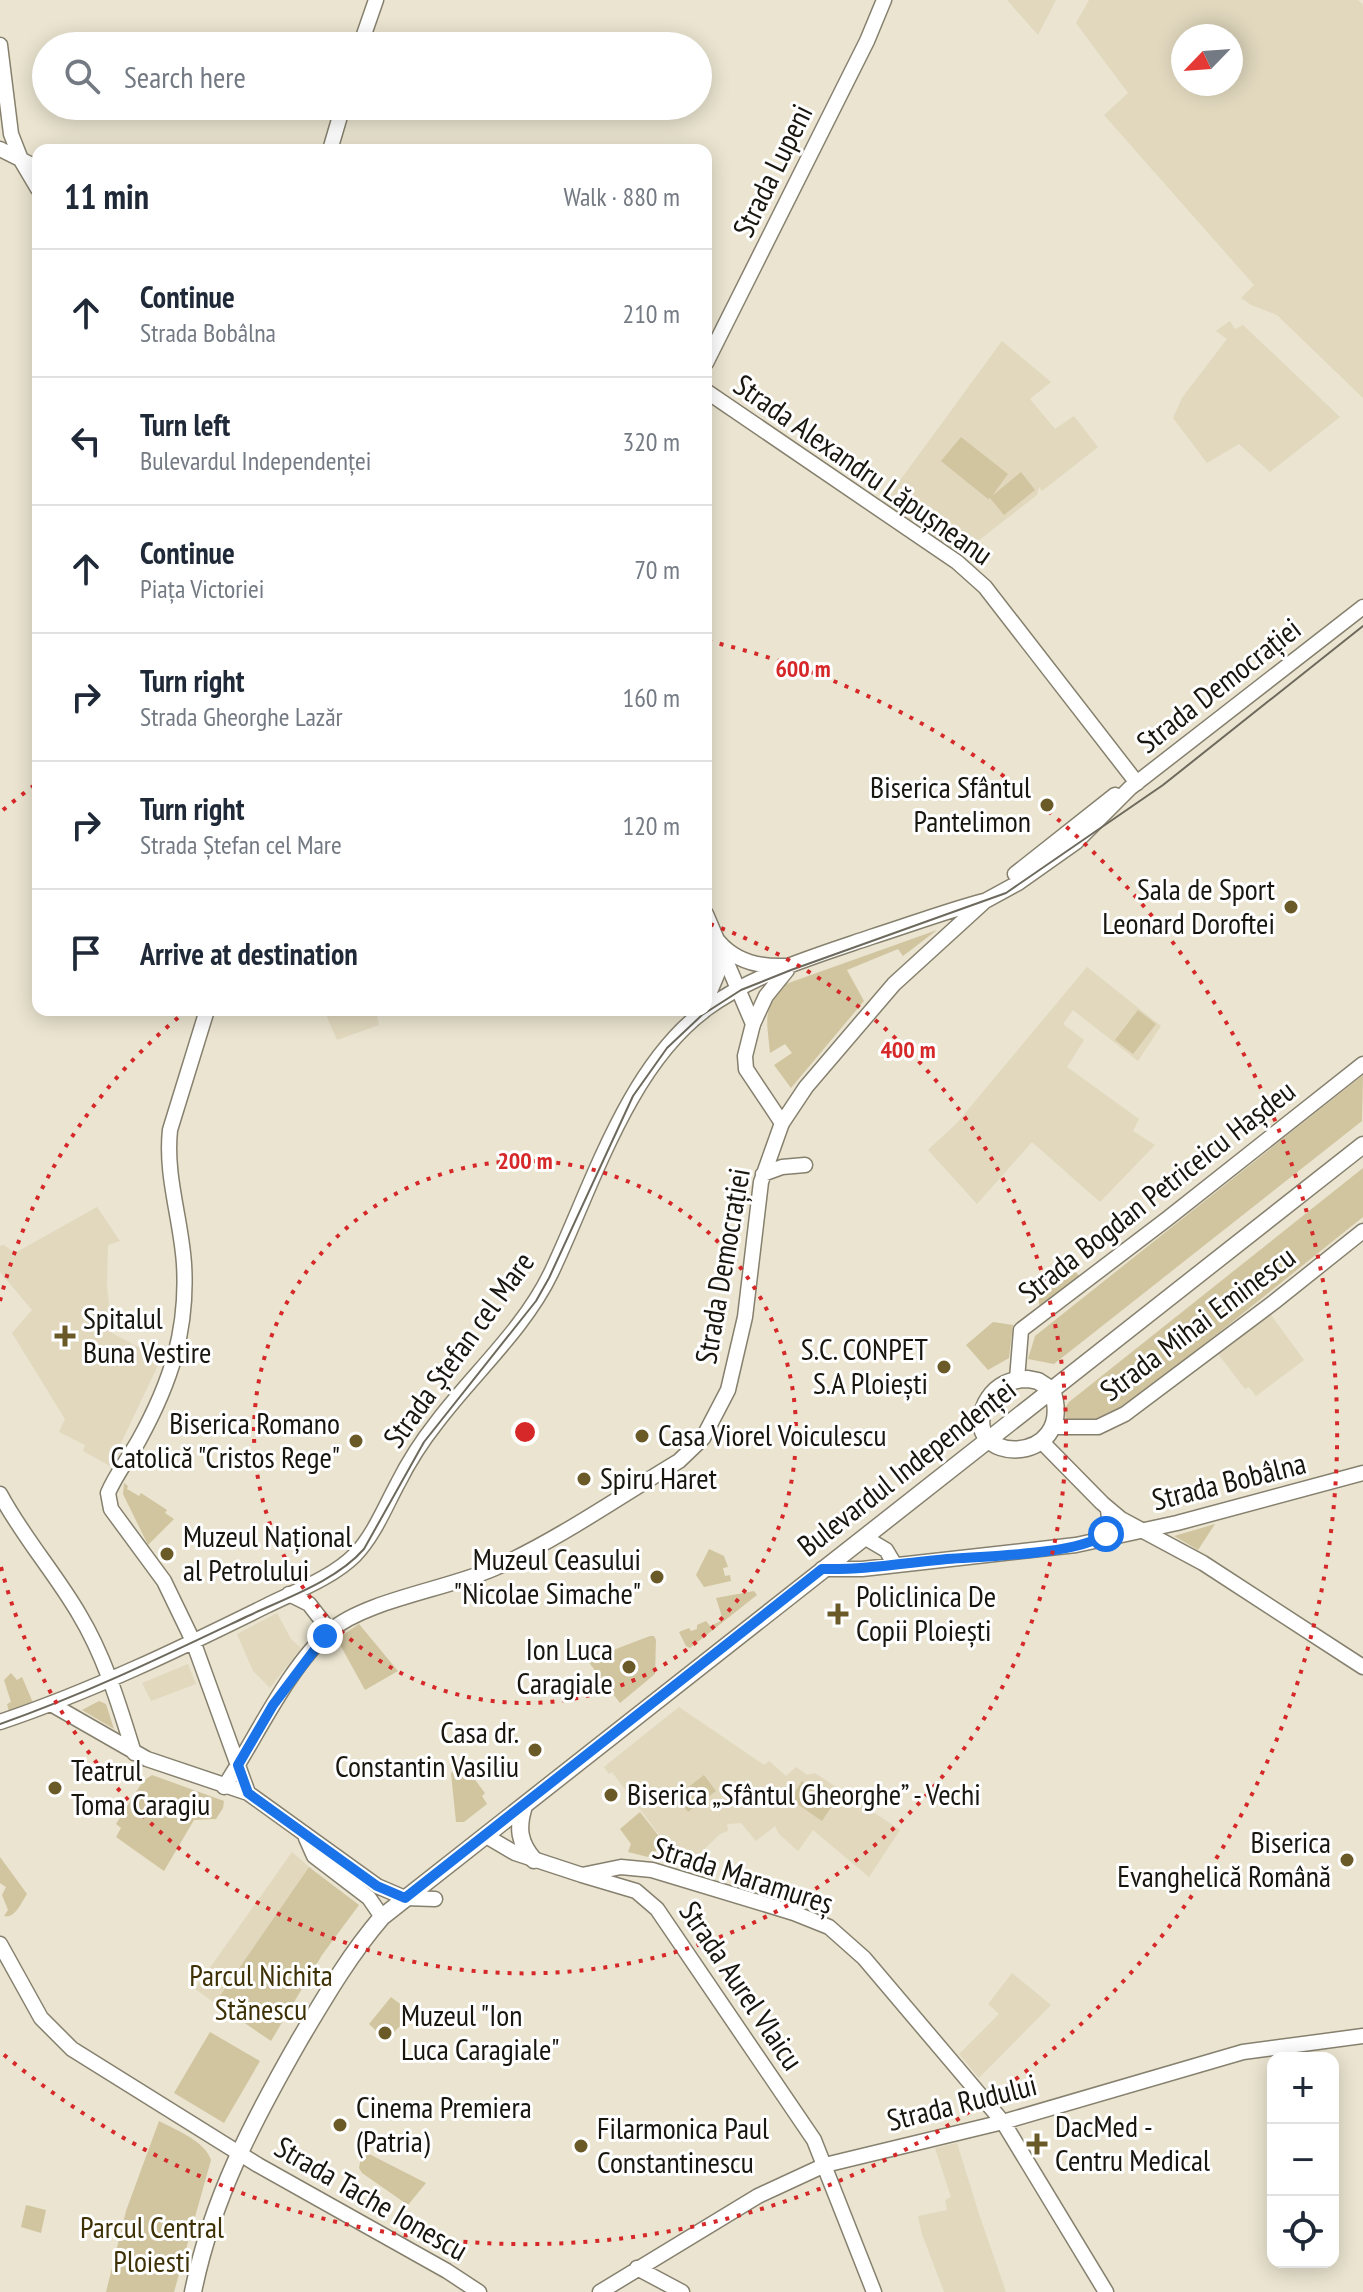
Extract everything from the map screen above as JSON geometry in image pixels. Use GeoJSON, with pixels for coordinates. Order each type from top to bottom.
{"type":"FeatureCollection","features":[{"type":"Feature","properties":{"kind":"main road"},"geometry":{"type":"LineString","coordinates":[[365,32],[376,0]]}},
{"type":"Feature","properties":{"kind":"main road","name":"Strada Lupeni"},"geometry":{"type":"LineString","coordinates":[[712,351],[867,41],[884,0]]}},
{"type":"Feature","properties":{"kind":"main road"},"geometry":{"type":"LineString","coordinates":[[0,45],[8,118],[22,162],[32,179]]}},
{"type":"Feature","properties":{"kind":"main road"},"geometry":{"type":"LineString","coordinates":[[332,144],[339,120]]}},
{"type":"Feature","properties":{"kind":"main road"},"geometry":{"type":"LineString","coordinates":[[0,149],[32,166]]}},
{"type":"Feature","properties":{"kind":"main road","name":"Strada Alexandru Lăpușneanu"},"geometry":{"type":"LineString","coordinates":[[712,395],[957,562],[985,587],[1045,663],[1133,785]]}},
{"type":"Feature","properties":{"kind":"main road","name":"Strada Democrației"},"geometry":{"type":"LineString","coordinates":[[333,1628],[373,1608],[469,1578],[522,1555],[679,1461],[696,1446],[720,1407],[736,1362],[745,1317],[763,1174],[782,1123],[806,1087],[875,1005],[985,901],[1018,883],[1076,842],[1133,785],[1363,607]]}},
{"type":"Feature","properties":{"kind":"main road","name":"Strada Democrației"},"geometry":{"type":"LineString","coordinates":[[1340,625],[1363,613]]}},
{"type":"Feature","properties":{"kind":"main road","name":"Strada Democrației"},"geometry":{"type":"LineString","coordinates":[[956,908],[1011,876],[1104,802],[1133,785]]}},
{"type":"Feature","properties":{"kind":"main road","name":"Strada Ștefan cel Mare"},"geometry":{"type":"LineString","coordinates":[[712,1005],[739,987],[793,965],[956,908],[985,901]]}},
{"type":"Feature","properties":{"kind":"main road"},"geometry":{"type":"LineString","coordinates":[[712,927],[753,1024]]}},
{"type":"Feature","properties":{"kind":"main road"},"geometry":{"type":"LineString","coordinates":[[719,942],[737,958],[754,964],[793,965]]}},
{"type":"Feature","properties":{"kind":"main road"},"geometry":{"type":"LineString","coordinates":[[712,987],[719,970],[719,942]]}},
{"type":"Feature","properties":{"kind":"main road"},"geometry":{"type":"LineString","coordinates":[[782,1123],[746,1069],[745,1056],[753,1024],[773,986],[793,965]]}},
{"type":"Feature","properties":{"kind":"main road"},"geometry":{"type":"LineString","coordinates":[[205,1016],[170,1130],[169,1143],[170,1181],[184,1263],[181,1335],[162,1395],[113,1481],[108,1501],[174,1598],[193,1641],[248,1793]]}},
{"type":"Feature","properties":{"kind":"main road","name":"Strada Ștefan cel Mare"},"geometry":{"type":"LineString","coordinates":[[289,1594],[352,1558],[365,1542],[427,1436],[549,1277],[632,1095],[667,1046],[697,1016]]}},
{"type":"Feature","properties":{"kind":"main road","name":"Strada Bogdan Petriceicu Hașdeu"},"geometry":{"type":"LineString","coordinates":[[1017,1379],[1021,1330],[1363,1064]]}},
{"type":"Feature","properties":{"kind":"main road","name":"Bulevardul Independenței"},"geometry":{"type":"LineString","coordinates":[[193,2292],[207,2235],[237,2153],[323,2000],[382,1917],[1363,1145]]}},
{"type":"Feature","properties":{"kind":"main road"},"geometry":{"type":"LineString","coordinates":[[763,1174],[782,1167],[805,1165]]}},
{"type":"Feature","properties":{"kind":"main road","name":"Strada Mihai Eminescu"},"geometry":{"type":"LineString","coordinates":[[1052,1427],[1098,1427],[1125,1414],[1363,1231]]}},
{"type":"Feature","properties":{"kind":"main road"},"geometry":{"type":"LineString","coordinates":[[1017,1379],[1038,1381],[1052,1390],[1056,1406],[1052,1427],[1041,1441],[1015,1451],[1002,1449],[989,1440],[983,1425],[984,1407],[997,1389],[1017,1379]]}},
{"type":"Feature","properties":{"kind":"main road"},"geometry":{"type":"LineString","coordinates":[[1041,1441],[1108,1509],[1203,1563],[1363,1667]]}},
{"type":"Feature","properties":{"kind":"main road","name":"Strada Bobâlna"},"geometry":{"type":"LineString","coordinates":[[822,1569],[862,1569],[1042,1551],[1143,1531],[1363,1473]]}},
{"type":"Feature","properties":{"kind":"main road"},"geometry":{"type":"LineString","coordinates":[[0,1494],[79,1614],[111,1680],[134,1753]]}},
{"type":"Feature","properties":{"kind":"main road"},"geometry":{"type":"LineString","coordinates":[[1097,1541],[1110,1528],[1108,1509]]}},
{"type":"Feature","properties":{"kind":"main road"},"geometry":{"type":"LineString","coordinates":[[864,1537],[879,1544],[895,1565]]}},
{"type":"Feature","properties":{"kind":"main road"},"geometry":{"type":"LineString","coordinates":[[0,1722],[111,1680],[289,1594],[309,1604],[333,1628],[295,1674],[224,1787]]}},
{"type":"Feature","properties":{"kind":"main road"},"geometry":{"type":"LineString","coordinates":[[51,1704],[134,1753],[248,1793],[377,1886],[405,1898],[435,1899]]}},
{"type":"Feature","properties":{"kind":"main road"},"geometry":{"type":"LineString","coordinates":[[524,1806],[519,1830],[523,1845],[534,1860]]}},
{"type":"Feature","properties":{"kind":"main road"},"geometry":{"type":"LineString","coordinates":[[304,1834],[314,1856],[369,1898],[382,1917]]}},
{"type":"Feature","properties":{"kind":"main road","name":"Strada Maramureș"},"geometry":{"type":"LineString","coordinates":[[486,1836],[502,1847],[582,1875],[621,1867],[670,1875],[794,1913],[841,1935],[1003,2122],[1106,2292]]}},
{"type":"Feature","properties":{"kind":"main road","name":"Strada Aurel Vlaicu"},"geometry":{"type":"LineString","coordinates":[[582,1875],[636,1891],[652,1904],[804,2124],[825,2165],[874,2292]]}},
{"type":"Feature","properties":{"kind":"main road"},"geometry":{"type":"LineString","coordinates":[[652,1904],[656,1885],[670,1875]]}},
{"type":"Feature","properties":{"kind":"main road","name":"Strada Tache Ionescu"},"geometry":{"type":"LineString","coordinates":[[0,1944],[31,2004],[61,2040],[237,2153],[479,2292]]}},
{"type":"Feature","properties":{"kind":"main road","name":"Strada Rudului"},"geometry":{"type":"LineString","coordinates":[[600,2292],[758,2196],[825,2165],[1003,2122],[1243,2052],[1363,2036]]}},
{"type":"Feature","properties":{"kind":"main road"},"geometry":{"type":"LineString","coordinates":[[637,2268],[682,2292]]}},
{"type":"Feature","properties":{"kind":"shaded area"},"geometry":{"type":"Polygon","coordinates":[[[1007,0],[1056,0],[1038,35],[1007,0]]]}},
{"type":"Feature","properties":{"kind":"shaded area"},"geometry":{"type":"Polygon","coordinates":[[[1089,0],[1358,0],[1363,5],[1363,398],[1277,315],[1241,298],[1254,285],[1104,115],[1128,93],[1076,23],[1089,0]]]}},
{"type":"Feature","properties":{"kind":"shaded area"},"geometry":{"type":"Polygon","coordinates":[[[1230,321],[1235,329],[1243,325],[1340,417],[1270,472],[1239,444],[1207,463],[1173,418],[1182,398],[1227,339],[1216,331],[1230,321]]]}},
{"type":"Feature","properties":{"kind":"shaded area"},"geometry":{"type":"Polygon","coordinates":[[[1002,341],[1051,382],[1030,399],[1055,429],[1074,416],[1098,447],[1042,491],[1039,487],[1037,495],[956,558],[882,505],[1002,341]]]}},
{"type":"Feature","properties":{"kind":"shaded area"},"geometry":{"type":"Polygon","coordinates":[[[1087,967],[1161,1026],[1138,1061],[1073,1010],[1063,1024],[1084,1040],[1067,1067],[1139,1119],[1133,1131],[1155,1145],[1100,1202],[1032,1142],[977,1204],[928,1150],[956,1124],[1087,967]]]}},
{"type":"Feature","properties":{"kind":"shaded area"},"geometry":{"type":"Polygon","coordinates":[[[327,1016],[377,1016],[379,1025],[337,1040],[327,1016]]]}},
{"type":"Feature","properties":{"kind":"shaded area","name":"Spitalul Buna Vestire"},"geometry":{"type":"Polygon","coordinates":[[[97,1207],[120,1241],[108,1245],[107,1286],[112,1333],[161,1359],[110,1466],[83,1451],[85,1445],[59,1432],[65,1419],[12,1333],[32,1310],[0,1272],[0,1246],[4,1245],[15,1253],[97,1207]]]}},
{"type":"Feature","properties":{"kind":"shaded area"},"geometry":{"type":"Polygon","coordinates":[[[1268,1311],[1304,1360],[1256,1396],[1249,1387],[1245,1389],[1215,1350],[1268,1311]]]}},
{"type":"Feature","properties":{"kind":"shaded area"},"geometry":{"type":"Polygon","coordinates":[[[277,1613],[291,1639],[301,1648],[270,1688],[253,1671],[237,1634],[277,1613]]]}},
{"type":"Feature","properties":{"kind":"shaded area"},"geometry":{"type":"Polygon","coordinates":[[[188,1664],[196,1684],[151,1701],[142,1683],[188,1664]]]}},
{"type":"Feature","properties":{"kind":"shaded area"},"geometry":{"type":"Polygon","coordinates":[[[679,1707],[764,1765],[769,1761],[786,1776],[796,1767],[807,1775],[815,1773],[900,1830],[869,1877],[813,1830],[798,1851],[779,1834],[775,1826],[756,1841],[741,1823],[727,1824],[728,1831],[720,1834],[686,1867],[678,1860],[612,1772],[609,1774],[604,1767],[679,1707]]]}},
{"type":"Feature","properties":{"kind":"shaded area"},"geometry":{"type":"Polygon","coordinates":[[[292,1852],[309,1867],[215,2003],[195,1989],[292,1852]]]}},
{"type":"Feature","properties":{"kind":"shaded area"},"geometry":{"type":"Polygon","coordinates":[[[1012,1973],[1051,2005],[979,2078],[959,2054],[999,2014],[988,2004],[1012,1973]]]}},
{"type":"Feature","properties":{"kind":"shaded area"},"geometry":{"type":"Polygon","coordinates":[[[957,2143],[1006,2292],[944,2292],[922,2234],[918,2216],[947,2210],[945,2200],[951,2197],[935,2148],[957,2143]]]}},
{"type":"Feature","properties":{"kind":"green space"},"geometry":{"type":"Polygon","coordinates":[[[961,437],[1008,474],[992,496],[1021,472],[1035,490],[1004,515],[990,498],[941,461],[961,437]]]}},
{"type":"Feature","properties":{"kind":"green space"},"geometry":{"type":"Polygon","coordinates":[[[937,930],[903,956],[898,949],[847,970],[864,1001],[791,1088],[774,1065],[792,1053],[785,1044],[770,1053],[768,1032],[769,1010],[783,985],[937,930]]]}},
{"type":"Feature","properties":{"kind":"green space"},"geometry":{"type":"Polygon","coordinates":[[[1138,1010],[1156,1024],[1133,1054],[1115,1040],[1138,1010]]]}},
{"type":"Feature","properties":{"kind":"green space"},"geometry":{"type":"Polygon","coordinates":[[[1363,1075],[1362,1121],[1054,1364],[1028,1359],[1035,1336],[1363,1075]]]}},
{"type":"Feature","properties":{"kind":"green space"},"geometry":{"type":"Polygon","coordinates":[[[1363,1168],[1363,1217],[1131,1403],[1108,1417],[1092,1422],[1066,1419],[1064,1409],[1069,1402],[1363,1168]]]}},
{"type":"Feature","properties":{"kind":"green space"},"geometry":{"type":"Polygon","coordinates":[[[1066,1261],[1080,1277],[1044,1305],[1039,1305],[1039,1299],[1066,1261]]]}},
{"type":"Feature","properties":{"kind":"green space"},"geometry":{"type":"Polygon","coordinates":[[[993,1322],[1013,1325],[1009,1358],[988,1370],[966,1345],[993,1322]]]}},
{"type":"Feature","properties":{"kind":"green space"},"geometry":{"type":"Polygon","coordinates":[[[124,1483],[127,1489],[139,1496],[141,1493],[167,1510],[165,1513],[174,1519],[148,1545],[123,1494],[124,1483]]]}},
{"type":"Feature","properties":{"kind":"green space"},"geometry":{"type":"Polygon","coordinates":[[[1215,1524],[1198,1550],[1174,1536],[1215,1524]]]}},
{"type":"Feature","properties":{"kind":"green space"},"geometry":{"type":"Polygon","coordinates":[[[709,1549],[724,1556],[728,1567],[723,1568],[725,1576],[730,1575],[731,1581],[704,1587],[696,1575],[709,1549]]]}},
{"type":"Feature","properties":{"kind":"green space"},"geometry":{"type":"Polygon","coordinates":[[[754,1591],[757,1595],[690,1648],[686,1646],[679,1632],[697,1629],[697,1625],[706,1621],[710,1626],[723,1620],[716,1598],[754,1591]]]}},
{"type":"Feature","properties":{"kind":"green space"},"geometry":{"type":"Polygon","coordinates":[[[359,1624],[398,1671],[365,1690],[338,1641],[359,1624]]]}},
{"type":"Feature","properties":{"kind":"green space"},"geometry":{"type":"Polygon","coordinates":[[[650,1636],[656,1640],[655,1674],[620,1703],[587,1660],[650,1636]]]}},
{"type":"Feature","properties":{"kind":"green space"},"geometry":{"type":"Polygon","coordinates":[[[11,1673],[17,1680],[22,1677],[34,1705],[9,1712],[7,1704],[11,1702],[4,1680],[11,1673]]]}},
{"type":"Feature","properties":{"kind":"green space"},"geometry":{"type":"Polygon","coordinates":[[[99,1701],[106,1704],[114,1729],[82,1710],[99,1701]]]}},
{"type":"Feature","properties":{"kind":"green space"},"geometry":{"type":"Polygon","coordinates":[[[463,1764],[485,1793],[482,1796],[487,1804],[464,1822],[456,1822],[451,1773],[463,1764]]]}},
{"type":"Feature","properties":{"kind":"green space"},"geometry":{"type":"Polygon","coordinates":[[[152,1775],[224,1801],[216,1819],[194,1820],[164,1871],[116,1837],[121,1828],[116,1824],[143,1781],[152,1775]]]}},
{"type":"Feature","properties":{"kind":"green space"},"geometry":{"type":"Polygon","coordinates":[[[704,1775],[716,1791],[688,1812],[676,1797],[704,1775]]]}},
{"type":"Feature","properties":{"kind":"green space"},"geometry":{"type":"Polygon","coordinates":[[[802,1781],[834,1803],[822,1821],[790,1799],[802,1781]]]}},
{"type":"Feature","properties":{"kind":"green space"},"geometry":{"type":"Polygon","coordinates":[[[640,1812],[665,1844],[648,1857],[628,1852],[631,1844],[620,1829],[640,1812]]]}},
{"type":"Feature","properties":{"kind":"green space"},"geometry":{"type":"Polygon","coordinates":[[[0,1857],[27,1894],[17,1910],[8,1916],[4,1916],[8,1910],[2,1895],[6,1887],[0,1883],[0,1857]]]}},
{"type":"Feature","properties":{"kind":"green space","name":"Parcul Nichita Stănescu"},"geometry":{"type":"Polygon","coordinates":[[[309,1867],[359,1905],[322,1955],[271,2041],[215,2003],[309,1867]]]}},
{"type":"Feature","properties":{"kind":"green space"},"geometry":{"type":"Polygon","coordinates":[[[391,1997],[408,2010],[405,2014],[408,2018],[386,2040],[369,2024],[391,1997]]]}},
{"type":"Feature","properties":{"kind":"green space"},"geometry":{"type":"Polygon","coordinates":[[[210,2032],[260,2061],[224,2123],[174,2093],[210,2032]]]}},
{"type":"Feature","properties":{"kind":"green space","name":"Parcul Central Ploiesti"},"geometry":{"type":"Polygon","coordinates":[[[159,2121],[203,2147],[211,2160],[174,2292],[106,2292],[126,2211],[159,2121]]]}},
{"type":"Feature","properties":{"kind":"green space"},"geometry":{"type":"Polygon","coordinates":[[[369,2154],[426,2183],[408,2205],[362,2173],[359,2168],[361,2158],[369,2154]]]}},
{"type":"Feature","properties":{"kind":"green space"},"geometry":{"type":"Polygon","coordinates":[[[26,2205],[46,2210],[41,2233],[21,2227],[26,2205]]]}},
{"type":"Feature","properties":{"kind":"tram line"},"geometry":{"type":"LineString","coordinates":[[712,1009],[741,990],[791,970],[1006,893],[1163,785],[1363,626]]}},
{"type":"Feature","properties":{"kind":"tram line"},"geometry":{"type":"LineString","coordinates":[[0,1724],[95,1687],[294,1595],[325,1580],[364,1549],[424,1442],[536,1301],[633,1096],[667,1048],[701,1016]]}},
{"type":"Feature","properties":{"kind":"place","name":"Biserica Sfântul Pantelimon"},"geometry":{"type":"Point","coordinates":[1047,805]}},
{"type":"Feature","properties":{"kind":"place","name":"Sala de Sport Leonard Doroftei"},"geometry":{"type":"Point","coordinates":[1291,907]}},
{"type":"Feature","properties":{"kind":"place","name":"Spitalul Buna Vestire"},"geometry":{"type":"Point","coordinates":[65,1336]}},
{"type":"Feature","properties":{"kind":"place","name":"S.C. CONPET S.A Ploiești"},"geometry":{"type":"Point","coordinates":[944,1367]}},
{"type":"Feature","properties":{"kind":"place","name":"Casa Viorel Voiculescu"},"geometry":{"type":"Point","coordinates":[642,1436]}},
{"type":"Feature","properties":{"kind":"place","name":"Biserica Romano Catolică \"Cristos Rege\""},"geometry":{"type":"Point","coordinates":[356,1441]}},
{"type":"Feature","properties":{"kind":"place","name":"Spiru Haret"},"geometry":{"type":"Point","coordinates":[584,1479]}},
{"type":"Feature","properties":{"kind":"place","name":"Muzeul Național al Petrolului"},"geometry":{"type":"Point","coordinates":[167,1554]}},
{"type":"Feature","properties":{"kind":"place","name":"Muzeul Ceasului \"Nicolae Simache\""},"geometry":{"type":"Point","coordinates":[657,1577]}},
{"type":"Feature","properties":{"kind":"place","name":"Policlinica De Copii Ploiești"},"geometry":{"type":"Point","coordinates":[838,1614]}},
{"type":"Feature","properties":{"kind":"place","name":"Ion Luca Caragiale"},"geometry":{"type":"Point","coordinates":[629,1667]}},
{"type":"Feature","properties":{"kind":"place","name":"Casa dr. Constantin Vasiliu"},"geometry":{"type":"Point","coordinates":[535,1750]}},
{"type":"Feature","properties":{"kind":"place","name":"Teatrul Toma Caragiu"},"geometry":{"type":"Point","coordinates":[55,1788]}},
{"type":"Feature","properties":{"kind":"place","name":"Biserica „Sfântul Gheorghe” - Vechi"},"geometry":{"type":"Point","coordinates":[611,1795]}},
{"type":"Feature","properties":{"kind":"place","name":"Biserica Evanghelică Română"},"geometry":{"type":"Point","coordinates":[1347,1860]}},
{"type":"Feature","properties":{"kind":"place","name":"Muzeul \"Ion Luca Caragiale\""},"geometry":{"type":"Point","coordinates":[385,2033]}},
{"type":"Feature","properties":{"kind":"place","name":"Cinema Premiera (Patria)"},"geometry":{"type":"Point","coordinates":[340,2125]}},
{"type":"Feature","properties":{"kind":"place","name":"DacMed - Centru Medical"},"geometry":{"type":"Point","coordinates":[1037,2144]}},
{"type":"Feature","properties":{"kind":"place","name":"Filarmonica Paul Constantinescu"},"geometry":{"type":"Point","coordinates":[581,2146]}},
{"type":"Feature","properties":{"kind":"route"},"geometry":{"type":"LineString","coordinates":[[325,1636],[273,1705],[238,1765],[248,1793],[377,1886],[405,1898],[822,1569],[862,1569],[1042,1551],[1097,1541],[1106,1534]]}}]}
